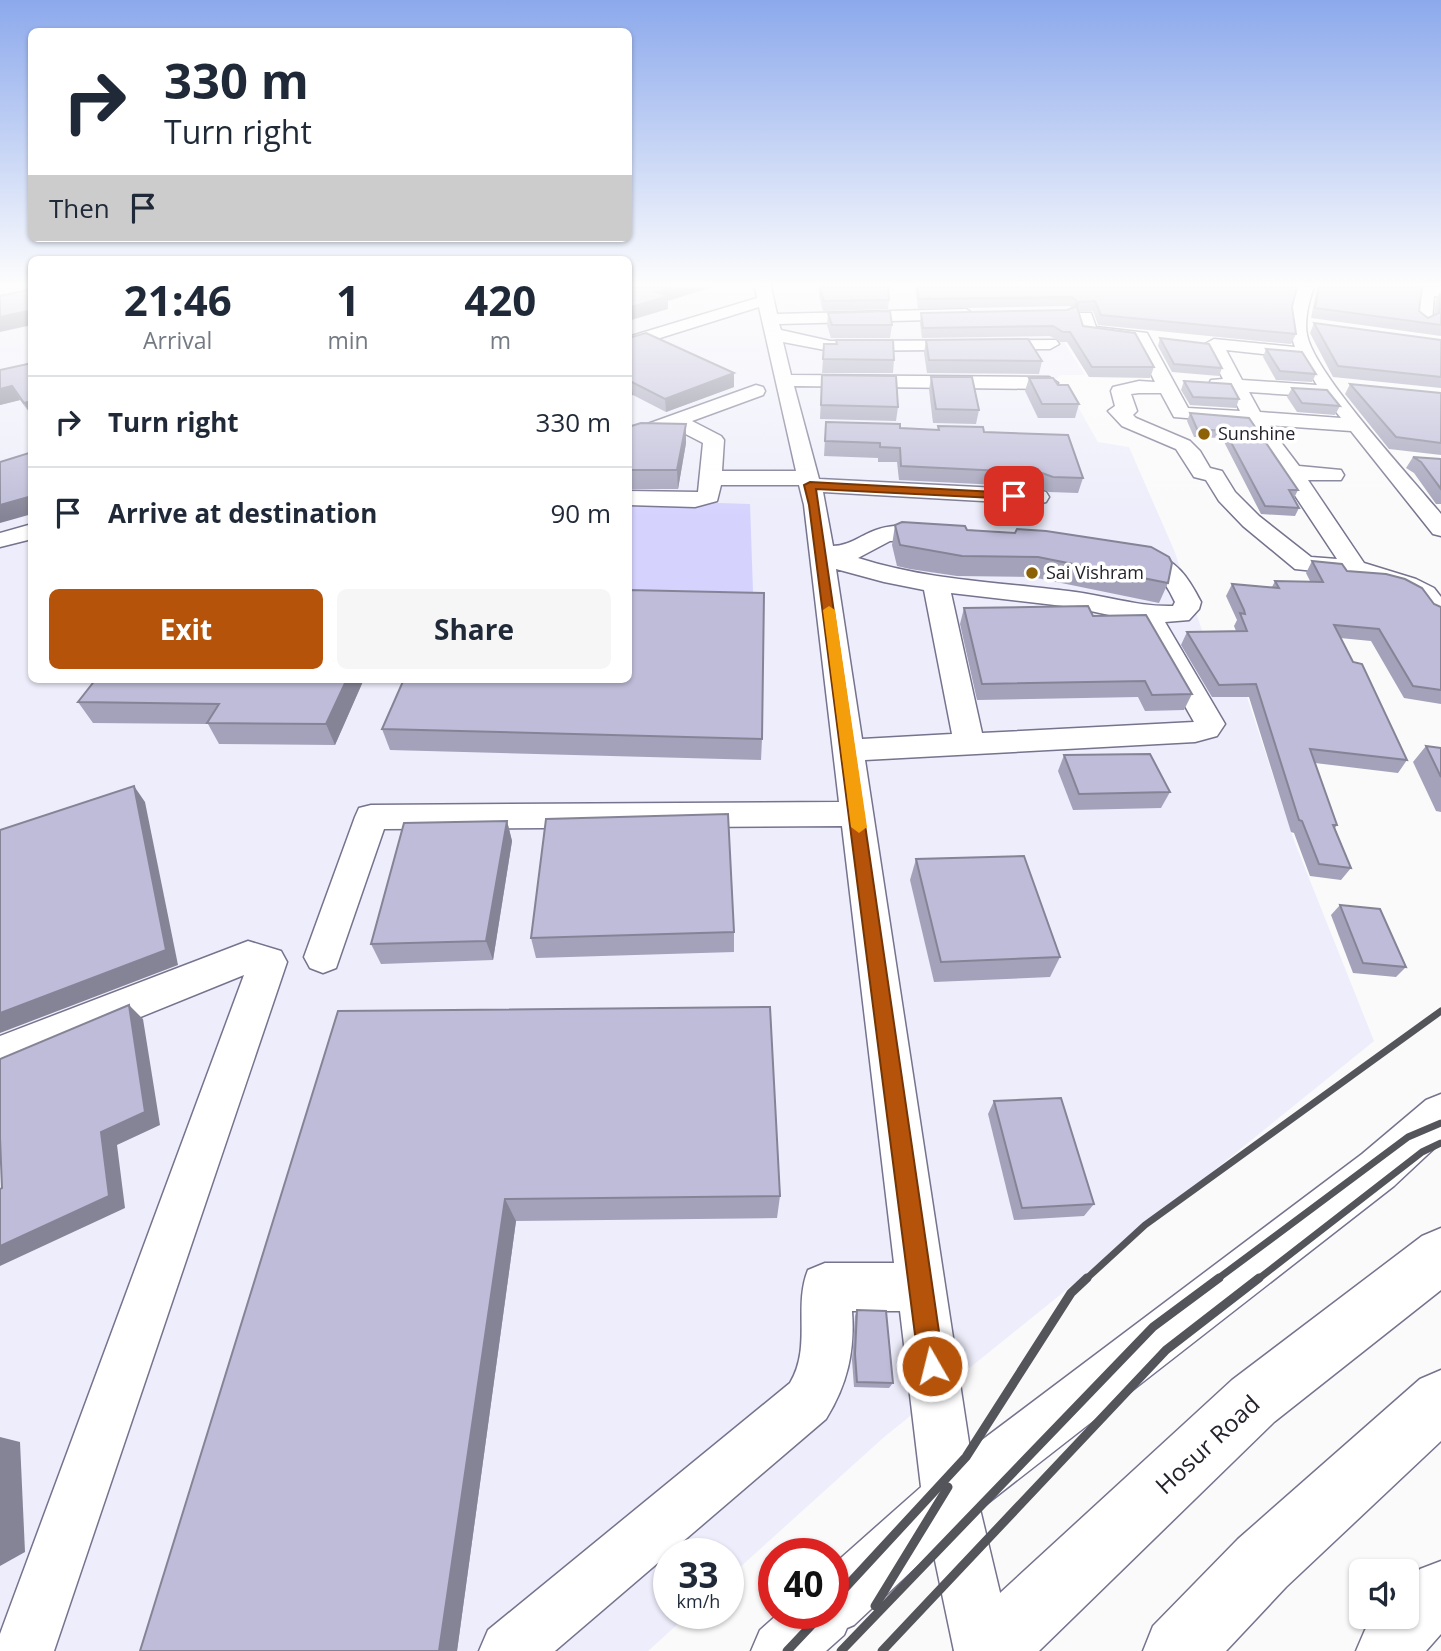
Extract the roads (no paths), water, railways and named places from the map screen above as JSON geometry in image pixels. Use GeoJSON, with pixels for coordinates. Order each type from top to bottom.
{"type":"FeatureCollection","features":[{"type":"Feature","properties":{"kind":"highway","name":"Hosur Road"},"geometry":{"type":"LineString","coordinates":[[989,1651],[1253,1401],[1441,1255]]}},
{"type":"Feature","properties":{"kind":"highway"},"geometry":{"type":"LineString","coordinates":[[1178,1651],[1262,1563],[1441,1400]]}},
{"type":"Feature","properties":{"kind":"street"},"geometry":{"type":"LineString","coordinates":[[769,364],[769,386],[803,455],[836,557],[848,750],[950,1498],[984,1651]]}},
{"type":"Feature","properties":{"kind":"street"},"geometry":{"type":"LineString","coordinates":[[1163,364],[1179,383],[1181,413],[1357,425]]}},
{"type":"Feature","properties":{"kind":"street"},"geometry":{"type":"LineString","coordinates":[[1221,364],[1253,418],[1355,568]]}},
{"type":"Feature","properties":{"kind":"street"},"geometry":{"type":"LineString","coordinates":[[1263,364],[1275,388]]}},
{"type":"Feature","properties":{"kind":"street"},"geometry":{"type":"LineString","coordinates":[[1313,364],[1328,388],[1441,529]]}},
{"type":"Feature","properties":{"kind":"street"},"geometry":{"type":"LineString","coordinates":[[632,437],[769,386],[1049,383]]}},
{"type":"Feature","properties":{"kind":"street"},"geometry":{"type":"LineString","coordinates":[[1351,386],[1275,388],[1179,383],[1139,387],[1120,391],[1127,411],[1118,411],[1129,422],[1183,445],[1193,455],[1202,472],[1214,476],[1227,496],[1251,521],[1304,564],[1355,568],[1407,584],[1425,593],[1437,609],[1441,610]]}},
{"type":"Feature","properties":{"kind":"street"},"geometry":{"type":"LineString","coordinates":[[632,498],[700,500],[711,493],[715,443],[712,438],[675,421]]}},
{"type":"Feature","properties":{"kind":"street"},"geometry":{"type":"LineString","coordinates":[[1292,472],[1333,475],[1300,421]]}},
{"type":"Feature","properties":{"kind":"street"},"geometry":{"type":"LineString","coordinates":[[713,466],[736,455]]}},
{"type":"Feature","properties":{"kind":"street"},"geometry":{"type":"LineString","coordinates":[[713,466],[803,455],[1038,497]]}},
{"type":"Feature","properties":{"kind":"street"},"geometry":{"type":"LineString","coordinates":[[1381,456],[1417,460]]}},
{"type":"Feature","properties":{"kind":"street"},"geometry":{"type":"LineString","coordinates":[[0,540],[28,532]]}},
{"type":"Feature","properties":{"kind":"street"},"geometry":{"type":"LineString","coordinates":[[836,557],[887,534],[959,536]]}},
{"type":"Feature","properties":{"kind":"street"},"geometry":{"type":"LineString","coordinates":[[836,557],[884,575],[936,584],[1072,599],[1147,615],[1170,616],[1180,614],[1186,609],[1188,602],[1174,573],[1168,567],[1150,559],[1109,551]]}},
{"type":"Feature","properties":{"kind":"street"},"geometry":{"type":"LineString","coordinates":[[936,584],[969,743]]}},
{"type":"Feature","properties":{"kind":"street"},"geometry":{"type":"LineString","coordinates":[[848,750],[1195,732],[1206,729],[1210,723],[1208,718],[1147,615]]}},
{"type":"Feature","properties":{"kind":"street"},"geometry":{"type":"LineString","coordinates":[[323,957],[371,817],[857,814]]}},
{"type":"Feature","properties":{"kind":"street"},"geometry":{"type":"LineString","coordinates":[[0,1055],[248,957],[268,962],[20,1636]]}},
{"type":"Feature","properties":{"kind":"street"},"geometry":{"type":"LineString","coordinates":[[849,1590],[950,1498],[1378,1170],[1441,1114]]}},
{"type":"Feature","properties":{"kind":"street"},"geometry":{"type":"LineString","coordinates":[[509,1651],[808,1401],[821,1380],[829,1349],[825,1287],[921,1287]]}},
{"type":"Feature","properties":{"kind":"street"},"geometry":{"type":"LineString","coordinates":[[1386,1651],[1441,1590]]}},
{"type":"Feature","properties":{"kind":"street"},"geometry":{"type":"LineString","coordinates":[[781,1651],[806,1629]]}},
{"type":"Feature","properties":{"kind":"railway"},"geometry":{"type":"LineString","coordinates":[[1085,1280],[1145,1225],[1441,1011]]}},
{"type":"Feature","properties":{"kind":"railway"},"geometry":{"type":"LineString","coordinates":[[1216,1280],[1408,1137],[1441,1123]]}},
{"type":"Feature","properties":{"kind":"railway"},"geometry":{"type":"LineString","coordinates":[[1257,1280],[1422,1152],[1441,1143]]}},
{"type":"Feature","properties":{"kind":"railway"},"geometry":{"type":"LineString","coordinates":[[849,1584],[966,1457],[1071,1293],[1087,1278]]}},
{"type":"Feature","properties":{"kind":"railway"},"geometry":{"type":"LineString","coordinates":[[841,1651],[1153,1327],[1219,1278]]}},
{"type":"Feature","properties":{"kind":"railway"},"geometry":{"type":"LineString","coordinates":[[882,1651],[1166,1350],[1259,1278]]}},
{"type":"Feature","properties":{"kind":"railway"},"geometry":{"type":"LineString","coordinates":[[875,1606],[948,1487]]}},
{"type":"Feature","properties":{"kind":"railway"},"geometry":{"type":"LineString","coordinates":[[787,1651],[808,1629]]}},
{"type":"Feature","properties":{"kind":"place","name":"Sunshine"},"geometry":{"type":"Point","coordinates":[1204,434]}},
{"type":"Feature","properties":{"kind":"place","name":"Sai Vishram"},"geometry":{"type":"Point","coordinates":[1032,573]}}]}
